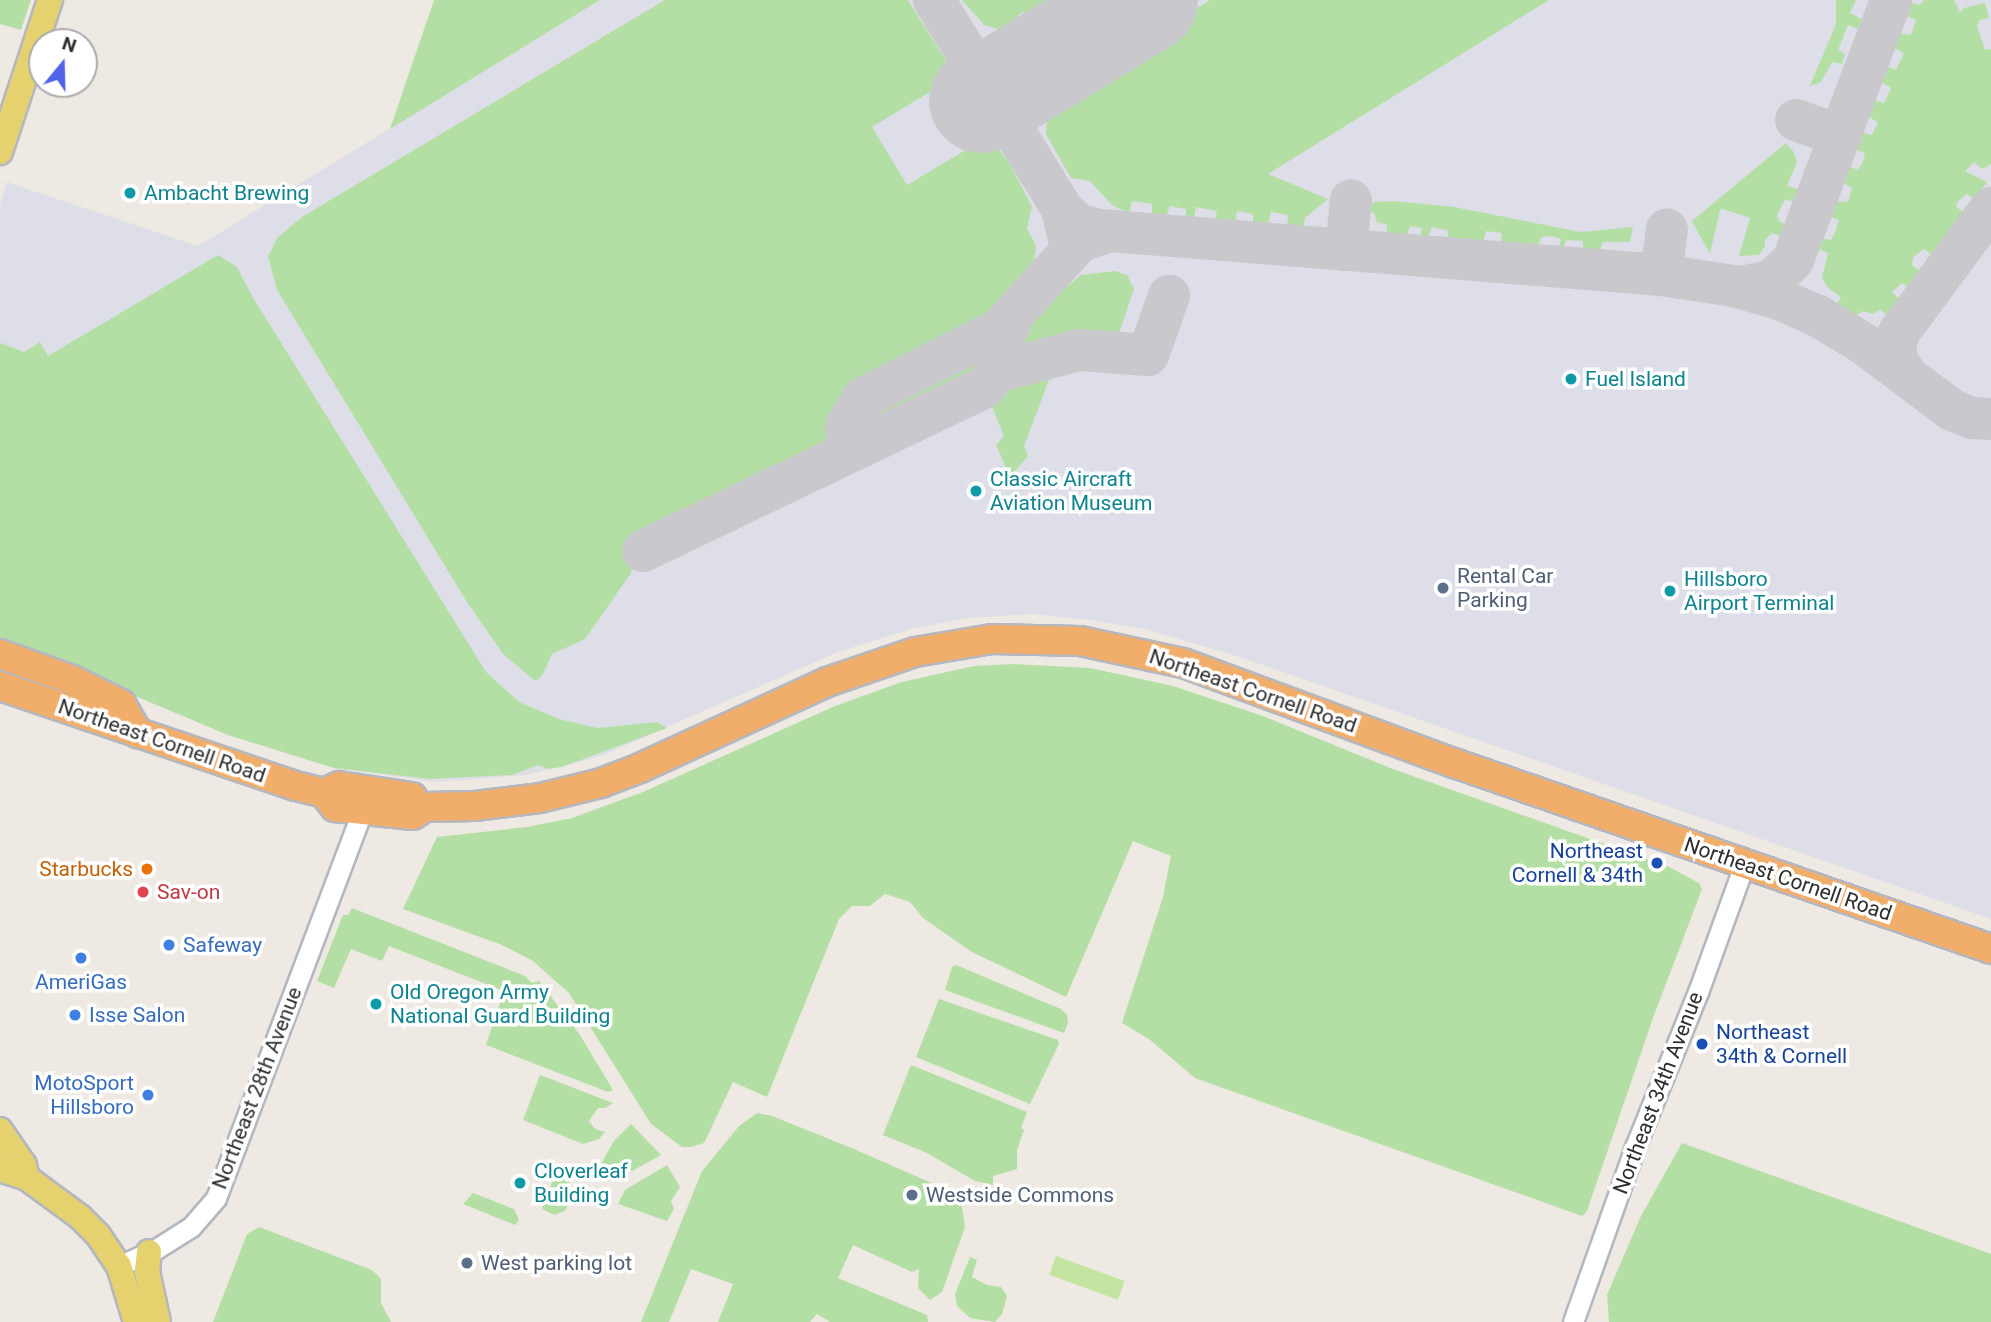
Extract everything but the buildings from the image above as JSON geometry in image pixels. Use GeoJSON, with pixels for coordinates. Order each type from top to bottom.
{"type":"FeatureCollection","features":[{"type":"Feature","properties":{"kind":"highway","name":"Northeast Cornell Road"},"geometry":{"type":"LineString","coordinates":[[0,685],[138,734],[324,793],[335,807],[413,816],[425,807],[510,804],[572,791],[681,752],[827,682],[915,652],[992,639],[1080,641],[1183,663],[1744,865],[1991,949]]}},
{"type":"Feature","properties":{"kind":"highway"},"geometry":{"type":"LineString","coordinates":[[0,654],[72,680],[121,704],[138,734]]}},
{"type":"Feature","properties":{"kind":"highway","name":"Northeast Cornell Road"},"geometry":{"type":"LineString","coordinates":[[324,793],[339,786],[413,797],[425,807]]}},
{"type":"Feature","properties":{"kind":"main road"},"geometry":{"type":"LineString","coordinates":[[0,152],[50,0]]}},
{"type":"Feature","properties":{"kind":"main road"},"geometry":{"type":"LineString","coordinates":[[0,1130],[24,1165],[27,1178]]}},
{"type":"Feature","properties":{"kind":"main road"},"geometry":{"type":"LineString","coordinates":[[0,1165],[6,1171],[27,1178],[92,1228],[119,1266],[136,1322]]}},
{"type":"Feature","properties":{"kind":"main road"},"geometry":{"type":"LineString","coordinates":[[149,1252],[147,1271],[158,1322]]}},
{"type":"Feature","properties":{"kind":"street","name":"Northeast 28th Avenue"},"geometry":{"type":"LineString","coordinates":[[119,1266],[191,1227],[216,1198],[362,811]]}},
{"type":"Feature","properties":{"kind":"street","name":"Northeast 34th Avenue"},"geometry":{"type":"LineString","coordinates":[[1573,1322],[1744,865]]}},
{"type":"Feature","properties":{"kind":"shaded area"},"geometry":{"type":"Polygon","coordinates":[[[600,0],[1991,0],[1991,919],[1237,656],[1145,629],[1090,620],[1034,614],[968,618],[914,628],[838,652],[601,756],[526,775],[434,782],[334,768],[228,735],[83,674],[0,645],[0,205],[7,182],[198,246],[600,0]]]}},
{"type":"Feature","properties":{"kind":"green space"},"geometry":{"type":"Polygon","coordinates":[[[0,0],[31,0],[21,30],[0,24],[0,0]]]}},
{"type":"Feature","properties":{"kind":"green space"},"geometry":{"type":"Polygon","coordinates":[[[434,0],[600,0],[390,129],[434,0]]]}},
{"type":"Feature","properties":{"kind":"green space"},"geometry":{"type":"Polygon","coordinates":[[[665,0],[908,0],[948,64],[948,74],[940,86],[872,127],[907,185],[979,142],[995,144],[1010,164],[1032,207],[1027,228],[1036,246],[1033,272],[1016,298],[989,325],[864,384],[849,399],[830,440],[823,447],[699,502],[655,527],[637,542],[631,573],[585,639],[552,654],[543,674],[538,680],[534,680],[503,654],[467,602],[277,290],[268,257],[277,238],[302,217],[665,0]]]}},
{"type":"Feature","properties":{"kind":"green space"},"geometry":{"type":"Polygon","coordinates":[[[962,0],[1070,0],[1044,15],[1024,12],[1018,15],[1011,27],[1002,30],[984,25],[962,0]]]}},
{"type":"Feature","properties":{"kind":"green space"},"geometry":{"type":"Polygon","coordinates":[[[1210,0],[1549,0],[1268,174],[1328,199],[1305,218],[1303,228],[1287,227],[1288,215],[1271,212],[1268,225],[1253,224],[1253,214],[1237,211],[1235,221],[1215,219],[1217,211],[1196,207],[1194,218],[1186,217],[1186,209],[1170,206],[1166,216],[1152,214],[1152,204],[1132,201],[1129,213],[1112,205],[1090,181],[1071,178],[1046,134],[1047,113],[1057,103],[1074,102],[1085,75],[1210,0]]]}},
{"type":"Feature","properties":{"kind":"green space"},"geometry":{"type":"Polygon","coordinates":[[[1836,0],[1856,0],[1850,13],[1862,19],[1858,29],[1848,25],[1838,50],[1845,54],[1842,64],[1832,62],[1821,82],[1810,86],[1836,24],[1836,0]]]}},
{"type":"Feature","properties":{"kind":"green space"},"geometry":{"type":"Polygon","coordinates":[[[1924,0],[1954,0],[1960,13],[1964,8],[1985,3],[1989,18],[1980,20],[1977,26],[1985,50],[1991,49],[1991,164],[1982,169],[1974,162],[1965,171],[1987,182],[1975,199],[1967,194],[1957,202],[1956,207],[1965,213],[1933,256],[1924,249],[1913,257],[1912,265],[1921,272],[1910,288],[1902,283],[1892,292],[1900,300],[1888,315],[1880,310],[1872,314],[1863,311],[1855,316],[1836,306],[1841,297],[1828,288],[1822,278],[1828,253],[1817,248],[1821,238],[1831,240],[1836,230],[1839,220],[1829,216],[1835,201],[1848,202],[1852,188],[1842,182],[1848,166],[1858,170],[1865,158],[1864,153],[1855,149],[1861,132],[1872,135],[1878,122],[1867,116],[1873,100],[1884,103],[1891,88],[1880,81],[1885,66],[1896,70],[1904,53],[1893,47],[1898,33],[1911,35],[1916,20],[1905,15],[1910,2],[1920,5],[1924,0]]]}},
{"type":"Feature","properties":{"kind":"green space"},"geometry":{"type":"Polygon","coordinates":[[[1786,143],[1797,162],[1787,186],[1801,190],[1796,203],[1785,199],[1777,215],[1779,221],[1788,226],[1783,237],[1772,233],[1765,240],[1765,246],[1759,255],[1739,256],[1750,218],[1723,209],[1720,210],[1710,254],[1692,221],[1786,143]]]}},
{"type":"Feature","properties":{"kind":"green space"},"geometry":{"type":"Polygon","coordinates":[[[1394,201],[1454,207],[1581,232],[1633,227],[1630,242],[1603,242],[1599,252],[1583,251],[1583,241],[1566,240],[1563,249],[1559,249],[1561,239],[1552,236],[1541,237],[1538,247],[1501,244],[1502,233],[1486,231],[1483,243],[1449,240],[1447,230],[1432,227],[1427,239],[1420,238],[1422,228],[1410,226],[1406,237],[1387,235],[1387,225],[1377,222],[1374,213],[1367,210],[1374,202],[1394,201]]]}},
{"type":"Feature","properties":{"kind":"green space"},"geometry":{"type":"Polygon","coordinates":[[[218,255],[237,267],[252,296],[486,672],[519,702],[559,719],[597,728],[657,722],[667,728],[562,767],[548,769],[538,765],[512,775],[430,779],[334,768],[228,735],[83,674],[0,644],[0,343],[24,352],[40,342],[48,356],[218,255]]]}},
{"type":"Feature","properties":{"kind":"green space"},"geometry":{"type":"Polygon","coordinates":[[[1115,271],[1127,275],[1134,289],[1117,339],[1076,337],[1015,353],[1020,326],[1047,296],[1069,285],[1081,275],[1115,271]]]}},
{"type":"Feature","properties":{"kind":"green space"},"geometry":{"type":"Polygon","coordinates":[[[987,345],[985,362],[975,375],[855,433],[862,413],[876,399],[987,345]]]}},
{"type":"Feature","properties":{"kind":"green space"},"geometry":{"type":"Polygon","coordinates":[[[1056,368],[1052,372],[1024,446],[1028,456],[1010,477],[996,445],[1004,436],[991,404],[993,397],[1007,382],[1056,368]]]}},
{"type":"Feature","properties":{"kind":"green space"},"geometry":{"type":"Polygon","coordinates":[[[1013,664],[1090,668],[1173,686],[1260,715],[1393,769],[1669,867],[1699,883],[1702,889],[1653,1018],[1587,1211],[1582,1216],[1195,1078],[1149,1039],[1122,1023],[1163,897],[1171,856],[1133,841],[1066,997],[972,952],[923,918],[910,902],[885,894],[870,906],[852,906],[839,919],[767,1097],[733,1082],[704,1143],[691,1147],[682,1147],[651,1124],[569,993],[533,961],[502,945],[403,909],[437,837],[527,827],[572,818],[643,792],[835,706],[902,682],[974,666],[1013,664]]]}},
{"type":"Feature","properties":{"kind":"green space"},"geometry":{"type":"Polygon","coordinates":[[[352,908],[525,976],[532,983],[539,981],[580,1035],[613,1090],[608,1092],[486,1045],[504,991],[389,946],[382,961],[351,949],[334,988],[317,981],[343,915],[348,915],[352,908]]]}},
{"type":"Feature","properties":{"kind":"green space"},"geometry":{"type":"Polygon","coordinates":[[[956,965],[1061,1009],[1067,1015],[1068,1023],[1064,1033],[945,990],[952,967],[956,965]]]}},
{"type":"Feature","properties":{"kind":"green space"},"geometry":{"type":"Polygon","coordinates":[[[939,999],[1058,1040],[1059,1044],[1030,1104],[916,1057],[939,999]]]}},
{"type":"Feature","properties":{"kind":"green space"},"geometry":{"type":"Polygon","coordinates":[[[911,1065],[1027,1112],[1017,1150],[1017,1169],[993,1176],[993,1185],[975,1181],[927,1153],[883,1135],[911,1065]]]}},
{"type":"Feature","properties":{"kind":"green space"},"geometry":{"type":"Polygon","coordinates":[[[540,1075],[613,1103],[605,1108],[598,1108],[589,1121],[595,1129],[605,1132],[599,1139],[583,1144],[523,1120],[540,1075]]]}},
{"type":"Feature","properties":{"kind":"green space"},"geometry":{"type":"Polygon","coordinates":[[[757,1113],[772,1116],[854,1149],[943,1188],[961,1199],[965,1227],[942,1292],[930,1300],[918,1288],[919,1269],[912,1272],[853,1245],[838,1278],[927,1315],[928,1322],[830,1322],[817,1314],[810,1322],[718,1322],[733,1284],[691,1269],[669,1322],[641,1322],[702,1171],[739,1126],[757,1113]]]}},
{"type":"Feature","properties":{"kind":"green space"},"geometry":{"type":"Polygon","coordinates":[[[631,1124],[661,1155],[614,1181],[604,1180],[598,1171],[613,1142],[631,1124]]]}},
{"type":"Feature","properties":{"kind":"green space"},"geometry":{"type":"Polygon","coordinates":[[[1682,1143],[1991,1254],[1991,1322],[1609,1322],[1607,1295],[1641,1216],[1682,1143]]]}},
{"type":"Feature","properties":{"kind":"green space"},"geometry":{"type":"Polygon","coordinates":[[[667,1165],[680,1187],[671,1201],[674,1209],[667,1221],[618,1204],[625,1190],[667,1165]]]}},
{"type":"Feature","properties":{"kind":"green space"},"geometry":{"type":"Polygon","coordinates":[[[556,1172],[564,1174],[569,1180],[571,1196],[566,1210],[555,1215],[542,1209],[556,1172]]]}},
{"type":"Feature","properties":{"kind":"green space"},"geometry":{"type":"Polygon","coordinates":[[[473,1193],[514,1209],[519,1220],[515,1225],[463,1204],[473,1193]]]}},
{"type":"Feature","properties":{"kind":"green space"},"geometry":{"type":"Polygon","coordinates":[[[259,1227],[372,1270],[381,1279],[381,1303],[391,1322],[213,1322],[247,1234],[259,1227]]]}},
{"type":"Feature","properties":{"kind":"green space"},"geometry":{"type":"Polygon","coordinates":[[[1056,1256],[1125,1281],[1118,1300],[1049,1275],[1056,1256]]]}},
{"type":"Feature","properties":{"kind":"green space"},"geometry":{"type":"Polygon","coordinates":[[[970,1257],[977,1260],[972,1277],[987,1285],[1001,1287],[1007,1296],[1002,1314],[995,1322],[970,1318],[957,1306],[955,1294],[970,1257]]]}},
{"type":"Feature","properties":{"kind":"taxiway"},"geometry":{"type":"LineString","coordinates":[[934,0],[1062,209],[1068,236]]}},
{"type":"Feature","properties":{"kind":"taxiway"},"geometry":{"type":"LineString","coordinates":[[1740,287],[1772,281],[1793,260],[1891,0]]}},
{"type":"Feature","properties":{"kind":"taxiway"},"geometry":{"type":"LineString","coordinates":[[1796,120],[1840,136]]}},
{"type":"Feature","properties":{"kind":"taxiway"},"geometry":{"type":"LineString","coordinates":[[1346,250],[1351,200]]}},
{"type":"Feature","properties":{"kind":"taxiway"},"geometry":{"type":"LineString","coordinates":[[1907,376],[1896,358],[1895,346],[1900,331],[1991,208]]}},
{"type":"Feature","properties":{"kind":"taxiway"},"geometry":{"type":"LineString","coordinates":[[1062,209],[1078,224],[1098,230],[1661,275],[1734,286],[1779,299],[1818,316],[1864,344],[1952,410],[1972,418],[1991,419]]}},
{"type":"Feature","properties":{"kind":"taxiway"},"geometry":{"type":"LineString","coordinates":[[1661,275],[1667,229]]}},
{"type":"Feature","properties":{"kind":"taxiway"},"geometry":{"type":"LineString","coordinates":[[847,451],[846,426],[863,398],[1000,329],[1079,242],[1110,231]]}},
{"type":"Feature","properties":{"kind":"taxiway"},"geometry":{"type":"LineString","coordinates":[[997,372],[1079,350],[1148,355],[1169,296]]}},
{"type":"Feature","properties":{"kind":"taxiway"},"geometry":{"type":"LineString","coordinates":[[643,551],[985,387],[997,372],[1003,339],[1013,317]]}},
{"type":"Feature","properties":{"kind":"runway"},"geometry":{"type":"LineString","coordinates":[[981,100],[1145,0]]}},
{"type":"Feature","properties":{"kind":"place","name":"Ambacht Brewing"},"geometry":{"type":"Point","coordinates":[130,193]}},
{"type":"Feature","properties":{"kind":"place","name":"Fuel Island"},"geometry":{"type":"Point","coordinates":[1571,379]}},
{"type":"Feature","properties":{"kind":"place","name":"Classic Aircraft Aviation Museum"},"geometry":{"type":"Point","coordinates":[976,491]}},
{"type":"Feature","properties":{"kind":"place","name":"Rental Car Parking"},"geometry":{"type":"Point","coordinates":[1443,588]}},
{"type":"Feature","properties":{"kind":"place","name":"Hillsboro Airport Terminal"},"geometry":{"type":"Point","coordinates":[1670,591]}},
{"type":"Feature","properties":{"kind":"place","name":"Northeast Cornell & 34th"},"geometry":{"type":"Point","coordinates":[1657,863]}},
{"type":"Feature","properties":{"kind":"place","name":"Starbucks"},"geometry":{"type":"Point","coordinates":[147,869]}},
{"type":"Feature","properties":{"kind":"place","name":"Sav-on"},"geometry":{"type":"Point","coordinates":[143,892]}},
{"type":"Feature","properties":{"kind":"place","name":"Safeway"},"geometry":{"type":"Point","coordinates":[169,945]}},
{"type":"Feature","properties":{"kind":"place","name":"AmeriGas"},"geometry":{"type":"Point","coordinates":[81,958]}},
{"type":"Feature","properties":{"kind":"place","name":"Old Oregon Army National Guard Building"},"geometry":{"type":"Point","coordinates":[376,1004]}},
{"type":"Feature","properties":{"kind":"place","name":"Isse Salon"},"geometry":{"type":"Point","coordinates":[75,1015]}},
{"type":"Feature","properties":{"kind":"place","name":"Northeast 34th & Cornell"},"geometry":{"type":"Point","coordinates":[1702,1044]}},
{"type":"Feature","properties":{"kind":"place","name":"MotoSport Hillsboro"},"geometry":{"type":"Point","coordinates":[148,1095]}},
{"type":"Feature","properties":{"kind":"place","name":"Cloverleaf Building"},"geometry":{"type":"Point","coordinates":[520,1183]}},
{"type":"Feature","properties":{"kind":"place","name":"Westside Commons"},"geometry":{"type":"Point","coordinates":[912,1195]}},
{"type":"Feature","properties":{"kind":"place","name":"West parking lot"},"geometry":{"type":"Point","coordinates":[467,1263]}}]}
